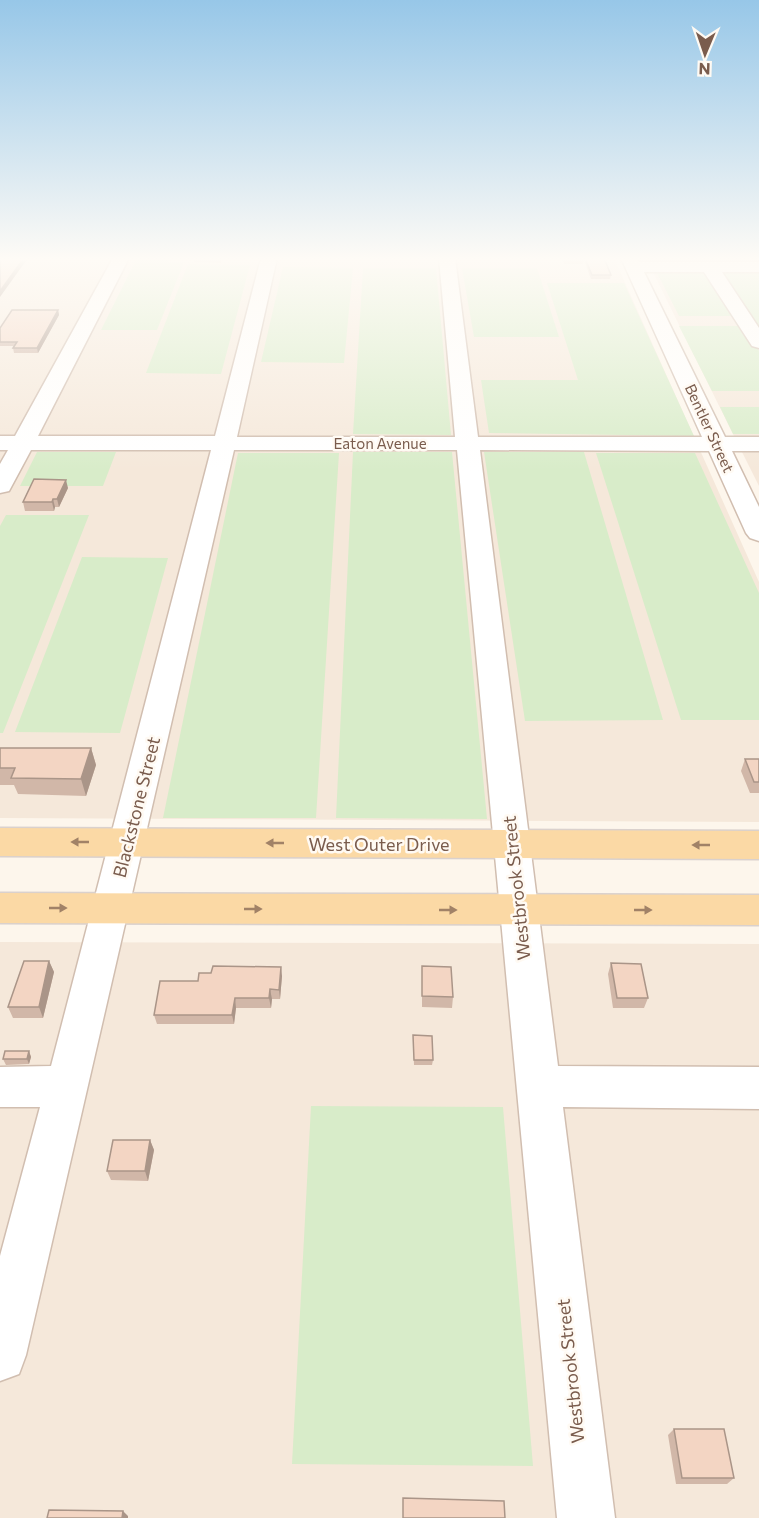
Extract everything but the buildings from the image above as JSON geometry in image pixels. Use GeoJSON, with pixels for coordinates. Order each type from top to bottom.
{"type":"FeatureCollection","features":[{"type":"Feature","properties":{"kind":"main road","name":"West Outer Drive"},"geometry":{"type":"LineString","coordinates":[[0,842],[759,845]]}},
{"type":"Feature","properties":{"kind":"main road"},"geometry":{"type":"LineString","coordinates":[[0,908],[759,910]]}},
{"type":"Feature","properties":{"kind":"street"},"geometry":{"type":"LineString","coordinates":[[0,486],[84,329]]}},
{"type":"Feature","properties":{"kind":"street","name":"Blackstone Street"},"geometry":{"type":"LineString","coordinates":[[0,1355],[128,842],[251,329]]}},
{"type":"Feature","properties":{"kind":"street","name":"Westbrook Street"},"geometry":{"type":"LineString","coordinates":[[455,329],[586,1518]]}},
{"type":"Feature","properties":{"kind":"street","name":"Bentler Street"},"geometry":{"type":"LineString","coordinates":[[663,329],[759,533]]}},
{"type":"Feature","properties":{"kind":"street"},"geometry":{"type":"LineString","coordinates":[[750,329],[759,342]]}},
{"type":"Feature","properties":{"kind":"street","name":"Eaton Avenue"},"geometry":{"type":"LineString","coordinates":[[0,443],[759,444]]}},
{"type":"Feature","properties":{"kind":"street"},"geometry":{"type":"LineString","coordinates":[[0,1086],[67,1086]]}},
{"type":"Feature","properties":{"kind":"street"},"geometry":{"type":"LineString","coordinates":[[538,1086],[759,1088]]}},
{"type":"Feature","properties":{"kind":"shaded area"},"geometry":{"type":"Polygon","coordinates":[[[0,329],[646,329],[759,582],[759,822],[0,818],[0,329]]]}},
{"type":"Feature","properties":{"kind":"shaded area"},"geometry":{"type":"Polygon","coordinates":[[[681,329],[759,329],[759,486],[681,329]]]}},
{"type":"Feature","properties":{"kind":"shaded area"},"geometry":{"type":"Polygon","coordinates":[[[0,942],[759,944],[759,1518],[0,1518],[0,942]]]}},
{"type":"Feature","properties":{"kind":"green space"},"geometry":{"type":"Polygon","coordinates":[[[102,329],[157,329],[157,330],[102,329]]]}},
{"type":"Feature","properties":{"kind":"green space"},"geometry":{"type":"Polygon","coordinates":[[[163,329],[233,329],[221,374],[146,373],[163,329]]]}},
{"type":"Feature","properties":{"kind":"green space"},"geometry":{"type":"Polygon","coordinates":[[[269,329],[347,329],[344,363],[261,362],[269,329]]]}},
{"type":"Feature","properties":{"kind":"green space"},"geometry":{"type":"Polygon","coordinates":[[[359,329],[441,329],[451,435],[353,434],[359,329]]]}},
{"type":"Feature","properties":{"kind":"green space"},"geometry":{"type":"Polygon","coordinates":[[[473,329],[556,329],[559,337],[474,337],[473,329]]]}},
{"type":"Feature","properties":{"kind":"green space"},"geometry":{"type":"Polygon","coordinates":[[[562,329],[645,329],[694,436],[489,433],[481,380],[578,380],[562,329]]]}},
{"type":"Feature","properties":{"kind":"green space"},"geometry":{"type":"Polygon","coordinates":[[[680,329],[746,329],[759,351],[759,391],[712,391],[680,329]]]}},
{"type":"Feature","properties":{"kind":"green space"},"geometry":{"type":"Polygon","coordinates":[[[720,407],[759,407],[759,434],[733,434],[720,407]]]}},
{"type":"Feature","properties":{"kind":"green space"},"geometry":{"type":"Polygon","coordinates":[[[37,452],[116,452],[103,486],[20,486],[37,452]]]}},
{"type":"Feature","properties":{"kind":"green space"},"geometry":{"type":"Polygon","coordinates":[[[353,452],[452,452],[487,819],[336,818],[353,452]]]}},
{"type":"Feature","properties":{"kind":"green space"},"geometry":{"type":"Polygon","coordinates":[[[484,452],[584,452],[663,720],[525,721],[484,452]]]}},
{"type":"Feature","properties":{"kind":"green space"},"geometry":{"type":"Polygon","coordinates":[[[238,453],[339,453],[316,818],[163,818],[238,453]]]}},
{"type":"Feature","properties":{"kind":"green space"},"geometry":{"type":"Polygon","coordinates":[[[596,453],[695,453],[759,593],[759,720],[681,720],[596,453]]]}},
{"type":"Feature","properties":{"kind":"green space"},"geometry":{"type":"Polygon","coordinates":[[[6,515],[89,515],[3,733],[0,733],[0,526],[6,515]]]}},
{"type":"Feature","properties":{"kind":"green space"},"geometry":{"type":"Polygon","coordinates":[[[82,557],[168,558],[120,733],[15,732],[82,557]]]}},
{"type":"Feature","properties":{"kind":"green space"},"geometry":{"type":"Polygon","coordinates":[[[311,1106],[503,1107],[533,1466],[292,1464],[311,1106]]]}}]}
